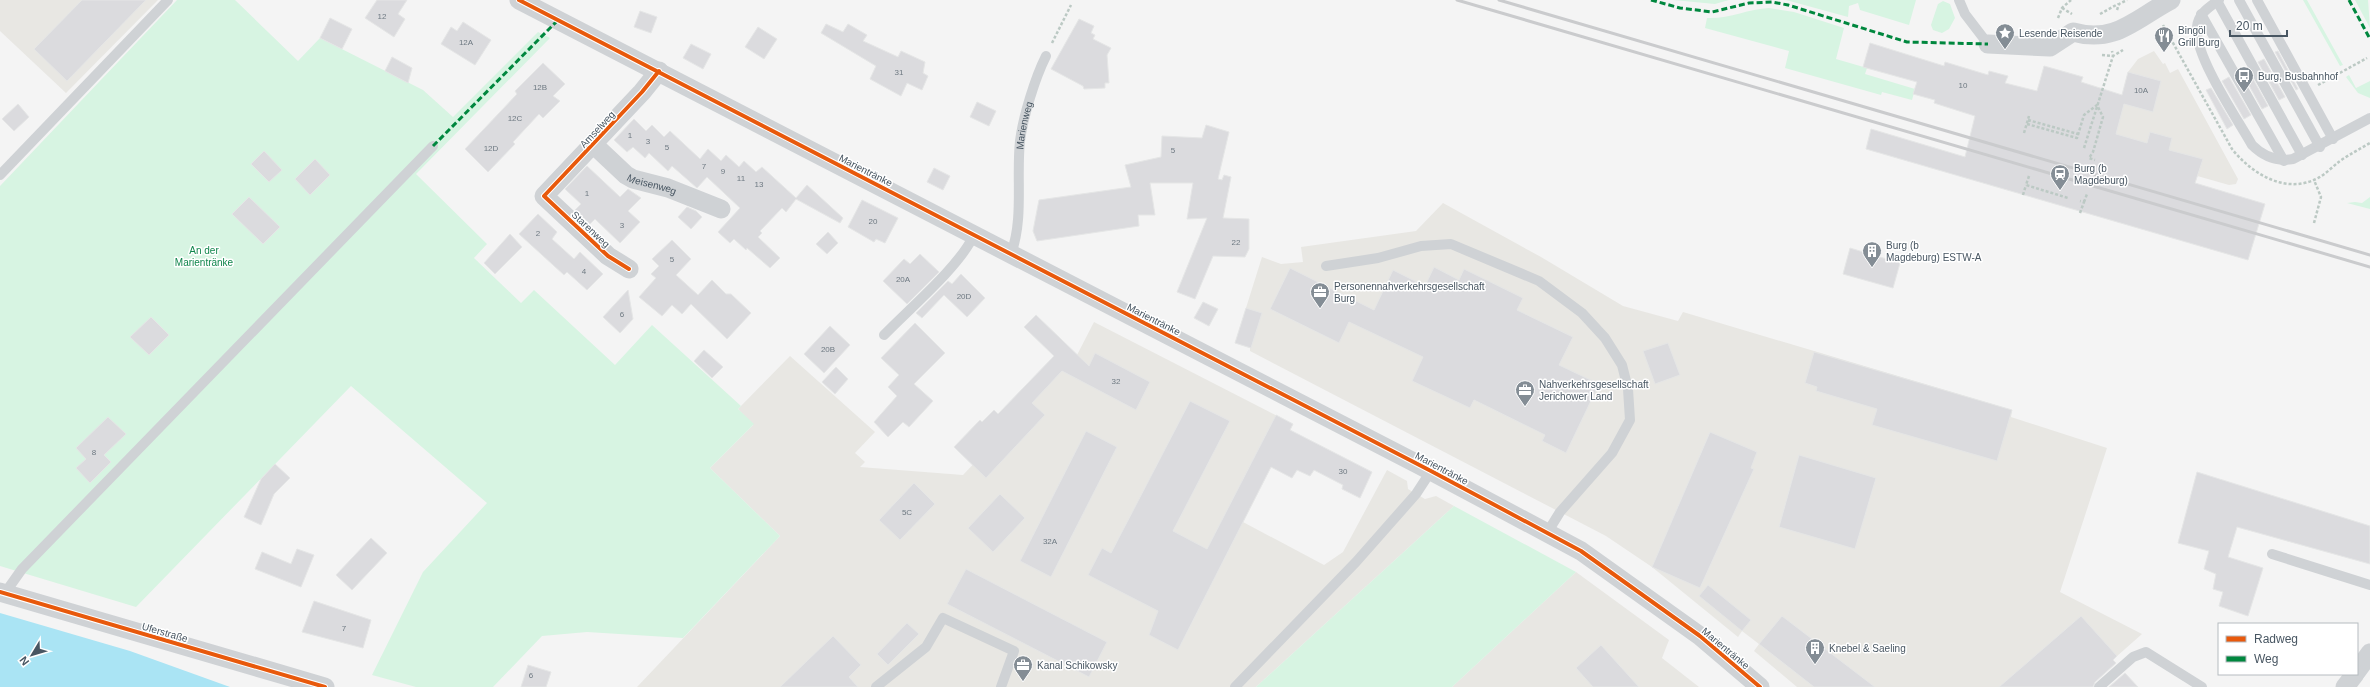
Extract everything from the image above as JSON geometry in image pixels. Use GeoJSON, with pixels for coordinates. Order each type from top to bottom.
{"type":"FeatureCollection","features":[{"type":"Feature","properties":{"kind":"street","name":"Marientränke"},"geometry":{"type":"LineString","coordinates":[[519,0],[1431,471],[1581,551],[1700,636],[1760,687]]}},
{"type":"Feature","properties":{"kind":"street"},"geometry":{"type":"LineString","coordinates":[[1988,44],[2050,47],[2073,32],[2085,36],[2112,34],[2170,0]]}},
{"type":"Feature","properties":{"kind":"street","name":"Amselweg"},"geometry":{"type":"LineString","coordinates":[[544,196],[659,71]]}},
{"type":"Feature","properties":{"kind":"street","name":"Meisenweg"},"geometry":{"type":"LineString","coordinates":[[593,144],[626,175],[633,179],[668,188],[720,209]]}},
{"type":"Feature","properties":{"kind":"street","name":"Starenweg"},"geometry":{"type":"LineString","coordinates":[[544,196],[608,256],[629,269]]}},
{"type":"Feature","properties":{"kind":"street","name":"Uferstraße"},"geometry":{"type":"LineString","coordinates":[[2,593],[325,687]]}},
{"type":"Feature","properties":{"kind":"street"},"geometry":{"type":"LineString","coordinates":[[2358,670],[2370,653]]}},
{"type":"Feature","properties":{"kind":"street"},"geometry":{"type":"LineString","coordinates":[[2346,687],[2354,675]]}},
{"type":"Feature","properties":{"kind":"lane"},"geometry":{"type":"LineString","coordinates":[[0,175],[168,0]]}},
{"type":"Feature","properties":{"kind":"lane"},"geometry":{"type":"LineString","coordinates":[[1959,0],[1965,14],[1988,44]]}},
{"type":"Feature","properties":{"kind":"lane"},"geometry":{"type":"LineString","coordinates":[[2239,0],[2320,147]]}},
{"type":"Feature","properties":{"kind":"lane"},"geometry":{"type":"LineString","coordinates":[[2257,0],[2333,139]]}},
{"type":"Feature","properties":{"kind":"lane"},"geometry":{"type":"LineString","coordinates":[[2302,156],[2218,1],[2201,14],[2197,27],[2197,43],[2252,146],[2261,154],[2284,161],[2302,156],[2370,118]]}},
{"type":"Feature","properties":{"kind":"lane"},"geometry":{"type":"LineString","coordinates":[[2201,14],[2284,161]]}},
{"type":"Feature","properties":{"kind":"lane","name":"Marienweg"},"geometry":{"type":"LineString","coordinates":[[1011,254],[1018,230],[1020,140],[1038,73],[1046,56]]}},
{"type":"Feature","properties":{"kind":"lane"},"geometry":{"type":"LineString","coordinates":[[2,593],[22,569],[433,146]]}},
{"type":"Feature","properties":{"kind":"lane"},"geometry":{"type":"LineString","coordinates":[[884,335],[968,248],[974,234]]}},
{"type":"Feature","properties":{"kind":"lane"},"geometry":{"type":"LineString","coordinates":[[1326,266],[1378,258],[1421,246],[1451,244],[1538,281],[1582,313],[1605,338],[1622,365],[1628,389],[1630,420],[1612,453],[1560,512],[1547,533]]}},
{"type":"Feature","properties":{"kind":"lane"},"geometry":{"type":"LineString","coordinates":[[1235,687],[1356,562],[1416,494],[1431,471]]}},
{"type":"Feature","properties":{"kind":"lane"},"geometry":{"type":"LineString","coordinates":[[2272,554],[2370,585]]}},
{"type":"Feature","properties":{"kind":"lane"},"geometry":{"type":"LineString","coordinates":[[876,687],[926,647],[943,618],[1014,651],[1001,687]]}},
{"type":"Feature","properties":{"kind":"lane"},"geometry":{"type":"LineString","coordinates":[[2099,687],[2133,657],[2146,652],[2202,687]]}},
{"type":"Feature","properties":{"kind":"path"},"geometry":{"type":"LineString","coordinates":[[2099,14],[2127,0]]}},
{"type":"Feature","properties":{"kind":"path"},"geometry":{"type":"LineString","coordinates":[[2084,148],[2113,56],[2112,34],[2118,4]]}},
{"type":"Feature","properties":{"kind":"path"},"geometry":{"type":"LineString","coordinates":[[1046,56],[1071,6]]}},
{"type":"Feature","properties":{"kind":"path"},"geometry":{"type":"LineString","coordinates":[[2062,8],[2074,14]]}},
{"type":"Feature","properties":{"kind":"path"},"geometry":{"type":"LineString","coordinates":[[2027,124],[2077,138],[2084,115],[2097,105]]}},
{"type":"Feature","properties":{"kind":"path"},"geometry":{"type":"LineString","coordinates":[[2095,160],[2089,158],[2093,152],[2103,117],[2097,105]]}},
{"type":"Feature","properties":{"kind":"path"},"geometry":{"type":"LineString","coordinates":[[2024,133],[2029,116]]}},
{"type":"Feature","properties":{"kind":"path"},"geometry":{"type":"LineString","coordinates":[[2028,120],[2078,134]]}},
{"type":"Feature","properties":{"kind":"path"},"geometry":{"type":"LineString","coordinates":[[2023,195],[2028,176]]}},
{"type":"Feature","properties":{"kind":"path"},"geometry":{"type":"LineString","coordinates":[[2314,180],[2321,197],[2314,223]]}},
{"type":"Feature","properties":{"kind":"path"},"geometry":{"type":"LineString","coordinates":[[2026,185],[2068,198]]}},
{"type":"Feature","properties":{"kind":"path"},"geometry":{"type":"LineString","coordinates":[[2080,213],[2082,202],[2086,194]]}},
{"type":"Feature","properties":{"kind":"shaded area"},"geometry":{"type":"Polygon","coordinates":[[[0,0],[158,0],[66,93],[0,31],[0,0]]]}},
{"type":"Feature","properties":{"kind":"shaded area"},"geometry":{"type":"Polygon","coordinates":[[[2154,51],[2163,64],[2165,63],[2170,73],[2178,69],[2238,179],[2236,184],[2229,185],[2120,154],[2111,112],[2121,99],[2128,72],[2138,59],[2154,51]]]}},
{"type":"Feature","properties":{"kind":"shaded area"},"geometry":{"type":"Polygon","coordinates":[[[1443,203],[1541,257],[1623,306],[1678,321],[1683,312],[2012,410],[2011,417],[2107,448],[2060,592],[2142,634],[2082,687],[1797,687],[1754,651],[1759,644],[1742,631],[1738,637],[1652,567],[1606,536],[1250,351],[1250,348],[1235,343],[1262,257],[1281,264],[1303,262],[1301,247],[1416,231],[1443,203]]]}},
{"type":"Feature","properties":{"kind":"shaded area"},"geometry":{"type":"Polygon","coordinates":[[[1094,322],[1293,424],[1243,522],[1324,565],[1343,552],[1387,470],[1407,481],[1408,489],[1425,499],[1436,496],[1454,506],[1256,687],[637,687],[780,536],[710,468],[753,425],[738,409],[790,356],[875,432],[855,453],[865,462],[860,467],[963,475],[1077,355],[1094,322]]]}},
{"type":"Feature","properties":{"kind":"shaded area"},"geometry":{"type":"Polygon","coordinates":[[[1576,572],[1669,640],[1662,658],[1699,687],[1452,687],[1576,572]]]}},
{"type":"Feature","properties":{"kind":"green space","name":"An der Marientränke"},"geometry":{"type":"Polygon","coordinates":[[[177,0],[235,0],[298,61],[320,38],[423,90],[453,117],[538,32],[550,38],[416,174],[487,244],[474,258],[521,303],[534,290],[615,365],[652,325],[741,406],[738,409],[754,424],[710,468],[780,536],[683,638],[587,632],[542,636],[493,687],[416,687],[372,675],[423,572],[487,503],[351,386],[136,607],[0,566],[0,186],[177,0]]]}},
{"type":"Feature","properties":{"kind":"green space"},"geometry":{"type":"Polygon","coordinates":[[[1673,0],[1729,0],[1715,4],[1673,0]]]}},
{"type":"Feature","properties":{"kind":"green space"},"geometry":{"type":"Polygon","coordinates":[[[1786,0],[1916,0],[1909,25],[1860,10],[1858,3],[1849,6],[1848,17],[1786,0]]]}},
{"type":"Feature","properties":{"kind":"green space"},"geometry":{"type":"Polygon","coordinates":[[[2303,0],[2307,0],[2343,65],[2340,66],[2303,0]]]}},
{"type":"Feature","properties":{"kind":"green space"},"geometry":{"type":"Polygon","coordinates":[[[2355,0],[2368,0],[2370,28],[2355,0]]]}},
{"type":"Feature","properties":{"kind":"green space"},"geometry":{"type":"Polygon","coordinates":[[[1943,1],[1950,4],[1955,18],[1949,29],[1942,33],[1933,30],[1931,25],[1938,4],[1943,1]]]}},
{"type":"Feature","properties":{"kind":"green space"},"geometry":{"type":"Polygon","coordinates":[[[1769,8],[1794,12],[1844,28],[1836,59],[1867,68],[1865,74],[1915,89],[1912,100],[1882,92],[1881,95],[1785,68],[1789,51],[1705,28],[1707,18],[1723,17],[1769,8]]]}},
{"type":"Feature","properties":{"kind":"green space"},"geometry":{"type":"Polygon","coordinates":[[[2349,75],[2356,88],[2370,81],[2370,98],[2358,93],[2346,77],[2349,75]]]}},
{"type":"Feature","properties":{"kind":"green space"},"geometry":{"type":"Polygon","coordinates":[[[2370,197],[2370,209],[2347,203],[2362,203],[2370,197]]]}},
{"type":"Feature","properties":{"kind":"green space"},"geometry":{"type":"Polygon","coordinates":[[[1454,506],[1576,572],[1452,687],[1256,687],[1454,506]]]}},
{"type":"Feature","properties":{"kind":"water"},"geometry":{"type":"Polygon","coordinates":[[[0,613],[130,651],[230,687],[0,687],[0,613]]]}},
{"type":"Feature","properties":{"kind":"building"},"geometry":{"type":"Polygon","coordinates":[[[82,0],[146,0],[67,81],[34,49],[82,0]]]}},
{"type":"Feature","properties":{"kind":"building"},"geometry":{"type":"Polygon","coordinates":[[[377,0],[407,0],[398,14],[405,19],[394,37],[365,18],[377,0]]]}},
{"type":"Feature","properties":{"kind":"building"},"geometry":{"type":"Polygon","coordinates":[[[640,11],[657,17],[651,33],[634,27],[640,11]]]}},
{"type":"Feature","properties":{"kind":"building"},"geometry":{"type":"Polygon","coordinates":[[[330,18],[352,29],[342,49],[320,38],[330,18]]]}},
{"type":"Feature","properties":{"kind":"building"},"geometry":{"type":"Polygon","coordinates":[[[1079,19],[1094,26],[1091,33],[1095,35],[1093,39],[1111,48],[1107,55],[1109,83],[1105,83],[1105,88],[1084,89],[1083,86],[1051,69],[1079,19]]]}},
{"type":"Feature","properties":{"kind":"building"},"geometry":{"type":"Polygon","coordinates":[[[463,22],[491,40],[475,65],[441,44],[451,27],[457,31],[463,22]]]}},
{"type":"Feature","properties":{"kind":"building"},"geometry":{"type":"Polygon","coordinates":[[[826,24],[843,32],[848,24],[867,35],[863,41],[898,57],[901,51],[925,62],[923,73],[928,76],[922,90],[907,83],[901,96],[870,79],[876,66],[821,33],[826,24]]]}},
{"type":"Feature","properties":{"kind":"building"},"geometry":{"type":"Polygon","coordinates":[[[758,27],[777,39],[764,59],[745,47],[758,27]]]}},
{"type":"Feature","properties":{"kind":"building"},"geometry":{"type":"Polygon","coordinates":[[[1870,43],[1944,66],[1945,62],[1988,75],[1989,71],[2008,76],[2005,83],[2037,91],[2044,66],[2083,77],[2081,82],[2122,95],[2128,72],[2161,81],[2153,112],[2124,104],[2116,134],[2147,143],[2150,132],[2172,138],[2169,150],[2203,159],[2195,183],[2265,204],[2248,260],[1866,149],[1871,129],[1965,157],[1975,116],[1934,103],[1935,100],[1913,94],[1917,82],[1863,67],[1870,43]]]}},
{"type":"Feature","properties":{"kind":"building"},"geometry":{"type":"Polygon","coordinates":[[[691,44],[711,54],[703,69],[683,58],[691,44]]]}},
{"type":"Feature","properties":{"kind":"building"},"geometry":{"type":"Polygon","coordinates":[[[2278,51],[2298,89],[2296,90],[2275,52],[2278,51]]]}},
{"type":"Feature","properties":{"kind":"building"},"geometry":{"type":"Polygon","coordinates":[[[392,57],[412,68],[408,83],[385,71],[392,57]]]}},
{"type":"Feature","properties":{"kind":"building"},"geometry":{"type":"Polygon","coordinates":[[[2264,59],[2285,97],[2279,100],[2258,62],[2264,59]]]}},
{"type":"Feature","properties":{"kind":"building"},"geometry":{"type":"Polygon","coordinates":[[[543,63],[565,84],[553,96],[560,101],[543,118],[539,114],[513,142],[515,144],[488,172],[465,149],[517,94],[515,91],[543,63]]]}},
{"type":"Feature","properties":{"kind":"building"},"geometry":{"type":"Polygon","coordinates":[[[2247,68],[2268,106],[2262,109],[2241,71],[2247,68]]]}},
{"type":"Feature","properties":{"kind":"building"},"geometry":{"type":"Polygon","coordinates":[[[2229,77],[2251,115],[2244,119],[2222,81],[2229,77]]]}},
{"type":"Feature","properties":{"kind":"building"},"geometry":{"type":"Polygon","coordinates":[[[2211,88],[2233,125],[2227,129],[2206,90],[2211,88]]]}},
{"type":"Feature","properties":{"kind":"building"},"geometry":{"type":"Polygon","coordinates":[[[977,102],[996,111],[989,126],[970,117],[977,102]]]}},
{"type":"Feature","properties":{"kind":"building"},"geometry":{"type":"Polygon","coordinates":[[[18,104],[29,117],[14,131],[2,119],[18,104]]]}},
{"type":"Feature","properties":{"kind":"building"},"geometry":{"type":"Polygon","coordinates":[[[634,119],[646,131],[652,125],[664,137],[670,131],[700,159],[708,149],[721,161],[726,155],[739,167],[744,161],[756,172],[762,167],[796,198],[807,185],[843,218],[840,223],[796,199],[786,212],[782,208],[760,231],[762,233],[758,237],[780,258],[770,268],[734,239],[730,243],[718,232],[740,208],[707,177],[697,188],[672,166],[668,171],[649,153],[645,158],[633,147],[627,152],[614,140],[634,119]]]}},
{"type":"Feature","properties":{"kind":"building"},"geometry":{"type":"Polygon","coordinates":[[[1206,125],[1229,132],[1218,179],[1222,180],[1224,175],[1231,177],[1223,218],[1249,219],[1249,249],[1245,257],[1213,256],[1195,299],[1177,292],[1207,218],[1187,219],[1193,183],[1150,183],[1155,215],[1138,215],[1139,226],[1037,241],[1033,231],[1039,200],[1131,187],[1125,165],[1161,157],[1162,136],[1202,138],[1206,125]]]}},
{"type":"Feature","properties":{"kind":"building"},"geometry":{"type":"Polygon","coordinates":[[[264,151],[282,170],[269,182],[251,164],[264,151]]]}},
{"type":"Feature","properties":{"kind":"building"},"geometry":{"type":"Polygon","coordinates":[[[315,159],[330,175],[310,195],[295,179],[315,159]]]}},
{"type":"Feature","properties":{"kind":"building"},"geometry":{"type":"Polygon","coordinates":[[[587,166],[620,197],[628,189],[641,198],[628,211],[640,222],[620,243],[595,219],[590,224],[575,210],[581,204],[565,189],[587,166]]]}},
{"type":"Feature","properties":{"kind":"building"},"geometry":{"type":"Polygon","coordinates":[[[934,168],[950,176],[943,190],[927,182],[934,168]]]}},
{"type":"Feature","properties":{"kind":"building"},"geometry":{"type":"Polygon","coordinates":[[[249,197],[280,227],[263,244],[232,214],[249,197]]]}},
{"type":"Feature","properties":{"kind":"building"},"geometry":{"type":"Polygon","coordinates":[[[862,200],[898,218],[885,243],[876,239],[874,242],[848,227],[862,200]]]}},
{"type":"Feature","properties":{"kind":"building"},"geometry":{"type":"Polygon","coordinates":[[[687,207],[696,211],[702,217],[691,229],[678,217],[687,207]]]}},
{"type":"Feature","properties":{"kind":"building"},"geometry":{"type":"Polygon","coordinates":[[[538,214],[557,232],[552,239],[574,259],[580,252],[603,274],[587,290],[567,272],[564,275],[519,234],[538,214]]]}},
{"type":"Feature","properties":{"kind":"building"},"geometry":{"type":"Polygon","coordinates":[[[828,232],[838,243],[827,254],[816,244],[828,232]]]}},
{"type":"Feature","properties":{"kind":"building"},"geometry":{"type":"Polygon","coordinates":[[[510,234],[522,247],[495,274],[484,263],[510,234]]]}},
{"type":"Feature","properties":{"kind":"building"},"geometry":{"type":"Polygon","coordinates":[[[672,240],[691,259],[676,275],[698,295],[712,280],[726,294],[731,294],[751,313],[727,339],[691,304],[682,314],[672,305],[662,316],[639,297],[656,278],[651,274],[659,266],[652,259],[672,240]]]}},
{"type":"Feature","properties":{"kind":"building","name":"Burg (b Magdeburg) ESTW-A"},"geometry":{"type":"Polygon","coordinates":[[[1850,248],[1900,263],[1893,288],[1843,274],[1850,248]]]}},
{"type":"Feature","properties":{"kind":"building"},"geometry":{"type":"Polygon","coordinates":[[[920,254],[939,272],[907,304],[883,281],[904,259],[910,264],[920,254]]]}},
{"type":"Feature","properties":{"kind":"building"},"geometry":{"type":"Polygon","coordinates":[[[1434,267],[1459,280],[1464,269],[1523,298],[1517,310],[1573,337],[1559,365],[1599,384],[1566,453],[1542,441],[1545,435],[1474,400],[1470,408],[1412,381],[1423,357],[1349,322],[1339,343],[1270,309],[1290,268],[1374,310],[1393,270],[1425,286],[1434,267]]]}},
{"type":"Feature","properties":{"kind":"building"},"geometry":{"type":"Polygon","coordinates":[[[961,274],[985,298],[967,317],[944,295],[922,318],[916,313],[948,281],[952,284],[961,274]]]}},
{"type":"Feature","properties":{"kind":"building"},"geometry":{"type":"Polygon","coordinates":[[[628,290],[633,319],[620,333],[603,317],[628,290]]]}},
{"type":"Feature","properties":{"kind":"building"},"geometry":{"type":"Polygon","coordinates":[[[1203,302],[1218,309],[1209,326],[1194,318],[1203,302]]]}},
{"type":"Feature","properties":{"kind":"building"},"geometry":{"type":"Polygon","coordinates":[[[1246,308],[1262,313],[1251,348],[1235,343],[1246,308]]]}},
{"type":"Feature","properties":{"kind":"building"},"geometry":{"type":"Polygon","coordinates":[[[1036,315],[1089,366],[1095,353],[1150,382],[1136,410],[1062,371],[1032,403],[1045,415],[986,478],[954,447],[980,420],[982,422],[994,410],[998,414],[1054,356],[1024,327],[1036,315]]]}},
{"type":"Feature","properties":{"kind":"building"},"geometry":{"type":"Polygon","coordinates":[[[151,317],[169,335],[149,355],[130,337],[151,317]]]}},
{"type":"Feature","properties":{"kind":"building"},"geometry":{"type":"Polygon","coordinates":[[[915,323],[945,353],[914,384],[933,401],[909,427],[903,422],[888,437],[874,422],[897,396],[888,387],[899,375],[881,358],[915,323]]]}},
{"type":"Feature","properties":{"kind":"building"},"geometry":{"type":"Polygon","coordinates":[[[830,326],[850,345],[824,373],[804,354],[830,326]]]}},
{"type":"Feature","properties":{"kind":"building"},"geometry":{"type":"Polygon","coordinates":[[[1668,343],[1680,375],[1655,384],[1643,351],[1668,343]]]}},
{"type":"Feature","properties":{"kind":"building"},"geometry":{"type":"Polygon","coordinates":[[[704,350],[723,367],[712,378],[694,361],[704,350]]]}},
{"type":"Feature","properties":{"kind":"building"},"geometry":{"type":"Polygon","coordinates":[[[1814,352],[2012,410],[1997,461],[1872,425],[1877,409],[1816,391],[1817,387],[1805,383],[1814,352]]]}},
{"type":"Feature","properties":{"kind":"building"},"geometry":{"type":"Polygon","coordinates":[[[836,367],[848,379],[835,394],[822,382],[836,367]]]}},
{"type":"Feature","properties":{"kind":"building"},"geometry":{"type":"Polygon","coordinates":[[[1190,401],[1230,421],[1173,531],[1207,549],[1276,415],[1293,424],[1290,430],[1372,472],[1360,498],[1342,489],[1343,485],[1314,470],[1310,476],[1297,470],[1292,478],[1271,467],[1178,650],[1149,635],[1158,611],[1088,575],[1102,548],[1111,553],[1190,401]]]}},
{"type":"Feature","properties":{"kind":"building"},"geometry":{"type":"Polygon","coordinates":[[[108,417],[126,434],[104,455],[111,462],[90,483],[76,468],[86,459],[76,448],[108,417]]]}},
{"type":"Feature","properties":{"kind":"building"},"geometry":{"type":"Polygon","coordinates":[[[1086,431],[1117,447],[1051,577],[1020,561],[1086,431]]]}},
{"type":"Feature","properties":{"kind":"building"},"geometry":{"type":"Polygon","coordinates":[[[1710,432],[1757,452],[1751,468],[1754,469],[1700,588],[1652,567],[1710,432]]]}},
{"type":"Feature","properties":{"kind":"building"},"geometry":{"type":"Polygon","coordinates":[[[1799,455],[1876,478],[1855,549],[1779,527],[1799,455]]]}},
{"type":"Feature","properties":{"kind":"building"},"geometry":{"type":"Polygon","coordinates":[[[275,464],[290,478],[274,494],[261,525],[244,517],[261,479],[275,464]]]}},
{"type":"Feature","properties":{"kind":"building"},"geometry":{"type":"Polygon","coordinates":[[[2197,472],[2370,526],[2370,564],[2237,527],[2228,557],[2263,568],[2248,616],[2219,606],[2223,592],[2213,589],[2216,574],[2204,569],[2209,551],[2178,543],[2197,472]]]}},
{"type":"Feature","properties":{"kind":"building"},"geometry":{"type":"Polygon","coordinates":[[[914,483],[935,504],[900,540],[879,520],[914,483]]]}},
{"type":"Feature","properties":{"kind":"building"},"geometry":{"type":"Polygon","coordinates":[[[1000,494],[1025,518],[993,552],[968,528],[1000,494]]]}},
{"type":"Feature","properties":{"kind":"building"},"geometry":{"type":"Polygon","coordinates":[[[371,538],[387,553],[352,590],[336,575],[371,538]]]}},
{"type":"Feature","properties":{"kind":"building"},"geometry":{"type":"Polygon","coordinates":[[[297,549],[314,555],[301,587],[255,569],[262,552],[291,564],[297,549]]]}},
{"type":"Feature","properties":{"kind":"building"},"geometry":{"type":"Polygon","coordinates":[[[966,569],[1107,642],[1089,677],[947,604],[966,569]]]}},
{"type":"Feature","properties":{"kind":"building"},"geometry":{"type":"Polygon","coordinates":[[[1708,585],[1751,620],[1742,631],[1699,596],[1708,585]]]}},
{"type":"Feature","properties":{"kind":"building"},"geometry":{"type":"Polygon","coordinates":[[[314,601],[371,620],[363,648],[302,632],[314,601]]]}},
{"type":"Feature","properties":{"kind":"building","name":"Knebel & Saeling"},"geometry":{"type":"Polygon","coordinates":[[[1782,616],[1875,687],[1814,687],[1759,644],[1782,616]]]}},
{"type":"Feature","properties":{"kind":"building"},"geometry":{"type":"Polygon","coordinates":[[[2081,616],[2117,656],[2113,660],[2116,663],[2095,682],[2093,687],[1999,687],[2081,616]]]}},
{"type":"Feature","properties":{"kind":"building"},"geometry":{"type":"Polygon","coordinates":[[[907,623],[919,634],[888,665],[877,654],[907,623]]]}},
{"type":"Feature","properties":{"kind":"building"},"geometry":{"type":"Polygon","coordinates":[[[833,636],[861,665],[849,677],[858,687],[780,687],[833,636]]]}},
{"type":"Feature","properties":{"kind":"building"},"geometry":{"type":"Polygon","coordinates":[[[1601,645],[1639,687],[1593,687],[1576,668],[1601,645]]]}},
{"type":"Feature","properties":{"kind":"building"},"geometry":{"type":"Polygon","coordinates":[[[528,665],[551,672],[546,687],[521,687],[528,665]]]}},
{"type":"Feature","properties":{"kind":"building"},"geometry":{"type":"Polygon","coordinates":[[[2125,673],[2138,687],[2109,687],[2125,673]]]}},
{"type":"Feature","properties":{"kind":"railway"},"geometry":{"type":"LineString","coordinates":[[1457,0],[2370,267]]}},
{"type":"Feature","properties":{"kind":"railway"},"geometry":{"type":"LineString","coordinates":[[1499,0],[2370,255]]}},
{"type":"Feature","properties":{"kind":"marked path"},"geometry":{"type":"LineString","coordinates":[[1651,0],[1680,8],[1712,12],[1749,3],[1772,2],[1788,5],[1907,42],[1988,44]]}},
{"type":"Feature","properties":{"kind":"marked path"},"geometry":{"type":"LineString","coordinates":[[2349,0],[2370,39]]}},
{"type":"Feature","properties":{"kind":"marked path"},"geometry":{"type":"LineString","coordinates":[[433,146],[558,20]]}},
{"type":"Feature","properties":{"kind":"cycle path"},"geometry":{"type":"LineString","coordinates":[[519,0],[1431,471],[1581,551],[1700,636],[1760,687]]}},
{"type":"Feature","properties":{"kind":"cycle path"},"geometry":{"type":"LineString","coordinates":[[629,269],[608,256],[544,196],[642,92],[659,71]]}},
{"type":"Feature","properties":{"kind":"cycle path"},"geometry":{"type":"LineString","coordinates":[[0,592],[325,687]]}},
{"type":"Feature","properties":{"kind":"place","name":"Lesende Reisende"},"geometry":{"type":"Point","coordinates":[2005,50]}},
{"type":"Feature","properties":{"kind":"place","name":"Bingöl Grill Burg"},"geometry":{"type":"Point","coordinates":[2164,53]}},
{"type":"Feature","properties":{"kind":"place","name":"Burg, Busbahnhof"},"geometry":{"type":"Point","coordinates":[2244,93]}},
{"type":"Feature","properties":{"kind":"place","name":"Burg (b Magdeburg)"},"geometry":{"type":"Point","coordinates":[2060,191]}},
{"type":"Feature","properties":{"kind":"place","name":"Burg (b Magdeburg) ESTW-A"},"geometry":{"type":"Point","coordinates":[1872,268]}},
{"type":"Feature","properties":{"kind":"place","name":"Personennahverkehrsgesellschaft Burg"},"geometry":{"type":"Point","coordinates":[1320,309]}},
{"type":"Feature","properties":{"kind":"place","name":"Nahverkehrsgesellschaft Jerichower Land"},"geometry":{"type":"Point","coordinates":[1525,407]}},
{"type":"Feature","properties":{"kind":"place","name":"Knebel & Saeling"},"geometry":{"type":"Point","coordinates":[1815,665]}},
{"type":"Feature","properties":{"kind":"place","name":"Kanal Schikowsky"},"geometry":{"type":"Point","coordinates":[1023,682]}}]}
